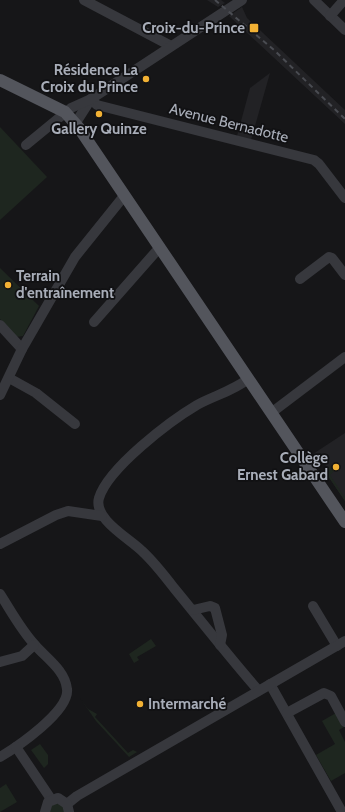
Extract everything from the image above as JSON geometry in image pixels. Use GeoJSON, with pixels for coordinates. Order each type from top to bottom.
{"type":"FeatureCollection","features":[{"type":"Feature","properties":{"kind":"main road"},"geometry":{"type":"LineString","coordinates":[[0,80],[65,112],[75,124],[160,247],[345,522]]}},
{"type":"Feature","properties":{"kind":"street"},"geometry":{"type":"LineString","coordinates":[[84,0],[171,46]]}},
{"type":"Feature","properties":{"kind":"street"},"geometry":{"type":"LineString","coordinates":[[26,145],[65,112],[91,99],[242,0]]}},
{"type":"Feature","properties":{"kind":"street"},"geometry":{"type":"LineString","coordinates":[[314,0],[345,30]]}},
{"type":"Feature","properties":{"kind":"street"},"geometry":{"type":"LineString","coordinates":[[330,16],[344,0]]}},
{"type":"Feature","properties":{"kind":"street"},"geometry":{"type":"LineString","coordinates":[[75,124],[91,99]]}},
{"type":"Feature","properties":{"kind":"street","name":"Avenue Bernadotte"},"geometry":{"type":"LineString","coordinates":[[91,99],[97,105],[314,160],[319,164],[345,198]]}},
{"type":"Feature","properties":{"kind":"street"},"geometry":{"type":"LineString","coordinates":[[0,395],[22,349],[75,257],[124,196]]}},
{"type":"Feature","properties":{"kind":"street"},"geometry":{"type":"LineString","coordinates":[[94,322],[160,247]]}},
{"type":"Feature","properties":{"kind":"street"},"geometry":{"type":"LineString","coordinates":[[300,278],[329,257],[332,258],[345,275]]}},
{"type":"Feature","properties":{"kind":"street"},"geometry":{"type":"LineString","coordinates":[[0,325],[22,349]]}},
{"type":"Feature","properties":{"kind":"street"},"geometry":{"type":"LineString","coordinates":[[271,413],[345,357]]}},
{"type":"Feature","properties":{"kind":"street"},"geometry":{"type":"LineString","coordinates":[[9,378],[36,393],[75,424]]}},
{"type":"Feature","properties":{"kind":"street"},"geometry":{"type":"LineString","coordinates":[[248,379],[198,404],[166,425],[129,458],[101,493],[99,508],[102,516],[144,552],[193,610],[220,646],[258,690]]}},
{"type":"Feature","properties":{"kind":"street"},"geometry":{"type":"LineString","coordinates":[[0,544],[56,515],[68,511],[102,516]]}},
{"type":"Feature","properties":{"kind":"street"},"geometry":{"type":"LineString","coordinates":[[0,594],[34,645],[58,668],[67,688],[67,694],[58,709],[40,730],[0,757]]}},
{"type":"Feature","properties":{"kind":"street"},"geometry":{"type":"LineString","coordinates":[[193,610],[210,606],[215,608],[222,635],[220,646]]}},
{"type":"Feature","properties":{"kind":"street"},"geometry":{"type":"LineString","coordinates":[[45,812],[46,805],[51,800],[62,799],[68,808],[77,796],[341,643],[313,606]]}},
{"type":"Feature","properties":{"kind":"street"},"geometry":{"type":"LineString","coordinates":[[0,662],[22,656],[34,645]]}},
{"type":"Feature","properties":{"kind":"street"},"geometry":{"type":"LineString","coordinates":[[270,684],[342,812]]}},
{"type":"Feature","properties":{"kind":"street"},"geometry":{"type":"LineString","coordinates":[[287,713],[322,692],[331,696],[345,722]]}},
{"type":"Feature","properties":{"kind":"street"},"geometry":{"type":"LineString","coordinates":[[16,747],[51,800]]}},
{"type":"Feature","properties":{"kind":"shaded area"},"geometry":{"type":"Polygon","coordinates":[[[207,0],[221,0],[225,3],[218,7],[207,0]]]}},
{"type":"Feature","properties":{"kind":"shaded area"},"geometry":{"type":"Polygon","coordinates":[[[242,7],[247,18],[345,110],[345,124],[229,16],[242,7]]]}},
{"type":"Feature","properties":{"kind":"shaded area"},"geometry":{"type":"Polygon","coordinates":[[[270,73],[251,140],[237,136],[250,88],[270,73]]]}},
{"type":"Feature","properties":{"kind":"shaded area"},"geometry":{"type":"Polygon","coordinates":[[[0,127],[47,177],[0,220],[0,127]]]}},
{"type":"Feature","properties":{"kind":"shaded area","name":"Terrain d'entraînement"},"geometry":{"type":"Polygon","coordinates":[[[0,268],[39,306],[23,336],[16,337],[0,319],[0,268]]]}},
{"type":"Feature","properties":{"kind":"shaded area","name":"Collège Ernest Gabard"},"geometry":{"type":"Polygon","coordinates":[[[345,433],[345,501],[326,473],[329,470],[323,462],[320,464],[313,454],[345,433]]]}},
{"type":"Feature","properties":{"kind":"shaded area"},"geometry":{"type":"Polygon","coordinates":[[[330,466],[335,470],[330,475],[345,498],[345,501],[326,473],[330,466]]]}},
{"type":"Feature","properties":{"kind":"shaded area"},"geometry":{"type":"Polygon","coordinates":[[[151,639],[156,646],[137,657],[139,660],[134,663],[129,654],[151,639]]]}},
{"type":"Feature","properties":{"kind":"shaded area"},"geometry":{"type":"Polygon","coordinates":[[[80,698],[88,709],[97,714],[95,717],[128,753],[133,750],[137,752],[129,757],[96,721],[80,698]]]}},
{"type":"Feature","properties":{"kind":"shaded area"},"geometry":{"type":"Polygon","coordinates":[[[336,713],[344,727],[339,730],[345,742],[345,773],[331,781],[316,755],[335,744],[322,721],[336,713]]]}},
{"type":"Feature","properties":{"kind":"shaded area"},"geometry":{"type":"Polygon","coordinates":[[[40,744],[48,755],[48,764],[44,768],[31,750],[40,744]]]}},
{"type":"Feature","properties":{"kind":"shaded area"},"geometry":{"type":"Polygon","coordinates":[[[6,784],[17,802],[0,812],[0,788],[6,784]]]}},
{"type":"Feature","properties":{"kind":"shaded area"},"geometry":{"type":"Polygon","coordinates":[[[52,803],[63,804],[65,812],[50,812],[52,803]]]}},
{"type":"Feature","properties":{"kind":"railway"},"geometry":{"type":"LineString","coordinates":[[215,0],[274,50],[345,119]]}},
{"type":"Feature","properties":{"kind":"place","name":"Croix-du-Prince"},"geometry":{"type":"Point","coordinates":[254,28]}},
{"type":"Feature","properties":{"kind":"place","name":"Résidence La Croix du Prince"},"geometry":{"type":"Point","coordinates":[146,79]}},
{"type":"Feature","properties":{"kind":"place","name":"Gallery Quinze"},"geometry":{"type":"Point","coordinates":[99,114]}},
{"type":"Feature","properties":{"kind":"place","name":"Terrain d'entraînement"},"geometry":{"type":"Point","coordinates":[8,285]}},
{"type":"Feature","properties":{"kind":"place","name":"Collège Ernest Gabard"},"geometry":{"type":"Point","coordinates":[336,467]}},
{"type":"Feature","properties":{"kind":"place","name":"Intermarché"},"geometry":{"type":"Point","coordinates":[140,704]}}]}
